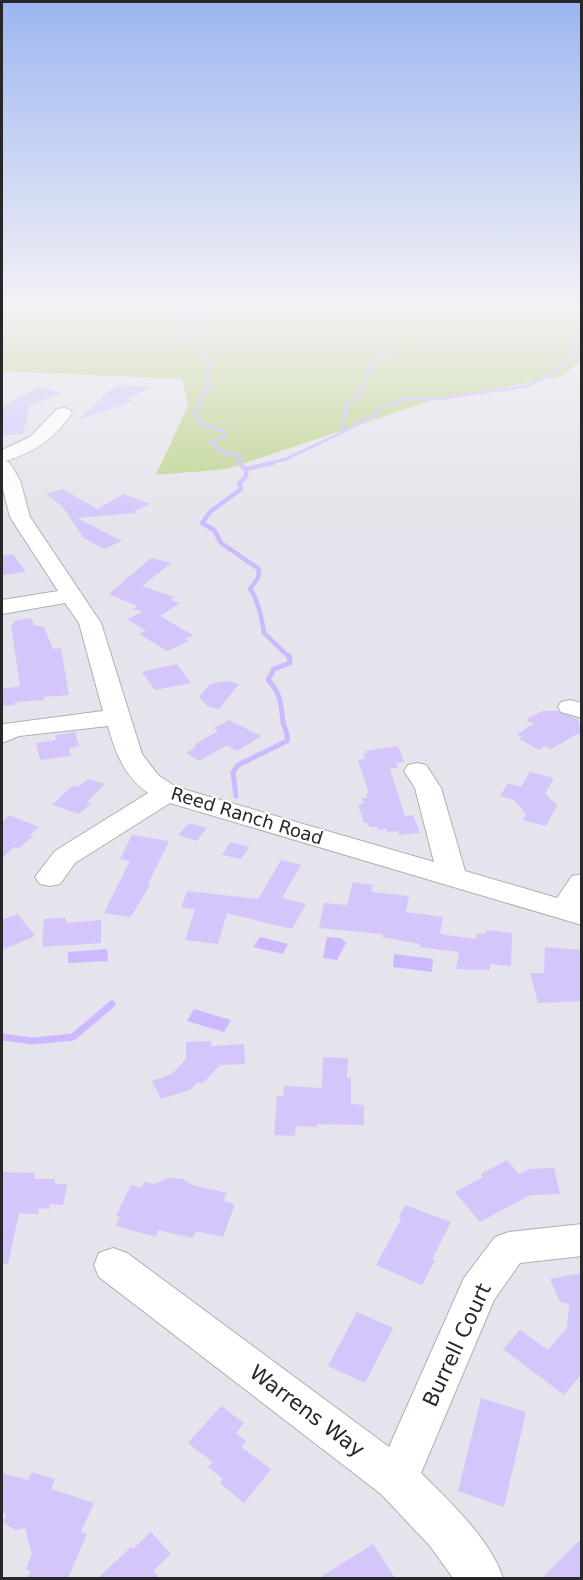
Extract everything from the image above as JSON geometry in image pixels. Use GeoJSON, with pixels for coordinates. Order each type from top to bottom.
{"type":"FeatureCollection","features":[{"type":"Feature","properties":{"kind":"street"},"geometry":{"type":"LineString","coordinates":[[2,456],[32,445],[41,439],[63,413]]}},
{"type":"Feature","properties":{"kind":"street","name":"Reed Ranch Road"},"geometry":{"type":"LineString","coordinates":[[2,466],[10,480],[20,517],[90,622],[129,755],[150,781],[166,793],[573,912]]}},
{"type":"Feature","properties":{"kind":"street"},"geometry":{"type":"LineString","coordinates":[[2,607],[72,596]]}},
{"type":"Feature","properties":{"kind":"street"},"geometry":{"type":"LineString","coordinates":[[2,735],[14,729],[116,717]]}},
{"type":"Feature","properties":{"kind":"street"},"geometry":{"type":"LineString","coordinates":[[417,771],[428,788],[452,877]]}},
{"type":"Feature","properties":{"kind":"street"},"geometry":{"type":"LineString","coordinates":[[50,877],[64,857],[166,793]]}},
{"type":"Feature","properties":{"kind":"street"},"geometry":{"type":"LineString","coordinates":[[573,912],[582,883]]}},
{"type":"Feature","properties":{"kind":"street","name":"Burrell Court"},"geometry":{"type":"LineString","coordinates":[[397,1479],[478,1290],[509,1248],[582,1240]]}},
{"type":"Feature","properties":{"kind":"street","name":"Warrens Way"},"geometry":{"type":"LineString","coordinates":[[113,1265],[397,1479],[446,1530],[480,1578]]}},
{"type":"Feature","properties":{"kind":"green space"},"geometry":{"type":"Polygon","coordinates":[[[183,382],[532,382],[430,401],[227,469],[156,475],[188,406],[183,382]]]}},
{"type":"Feature","properties":{"kind":"shaded area"},"geometry":{"type":"Polygon","coordinates":[[[260,937],[288,944],[283,954],[253,947],[260,937]]]}},
{"type":"Feature","properties":{"kind":"shaded area"},"geometry":{"type":"Polygon","coordinates":[[[327,937],[341,938],[346,943],[337,960],[323,958],[327,937]]]}},
{"type":"Feature","properties":{"kind":"shaded area"},"geometry":{"type":"Polygon","coordinates":[[[107,949],[108,961],[68,963],[68,952],[107,949]]]}},
{"type":"Feature","properties":{"kind":"shaded area"},"geometry":{"type":"Polygon","coordinates":[[[394,954],[433,959],[432,972],[393,967],[394,954]]]}},
{"type":"Feature","properties":{"kind":"shaded area"},"geometry":{"type":"Polygon","coordinates":[[[194,1009],[231,1020],[224,1032],[187,1021],[194,1009]]]}},
{"type":"Feature","properties":{"kind":"building"},"geometry":{"type":"Polygon","coordinates":[[[119,385],[152,387],[127,399],[133,401],[78,420],[111,389],[119,385]]]}},
{"type":"Feature","properties":{"kind":"building"},"geometry":{"type":"Polygon","coordinates":[[[39,387],[63,393],[30,405],[23,434],[2,435],[2,407],[39,387]]]}},
{"type":"Feature","properties":{"kind":"building"},"geometry":{"type":"Polygon","coordinates":[[[63,489],[97,509],[124,494],[150,504],[135,513],[77,518],[122,541],[104,549],[84,538],[62,506],[46,494],[63,489]]]}},
{"type":"Feature","properties":{"kind":"building"},"geometry":{"type":"Polygon","coordinates":[[[13,554],[26,572],[2,575],[2,556],[13,554]]]}},
{"type":"Feature","properties":{"kind":"building"},"geometry":{"type":"Polygon","coordinates":[[[151,558],[171,563],[142,586],[174,597],[170,600],[180,603],[160,616],[193,635],[185,639],[189,641],[167,651],[139,634],[146,631],[127,619],[143,612],[133,609],[137,606],[109,594],[151,558]]]}},
{"type":"Feature","properties":{"kind":"building"},"geometry":{"type":"Polygon","coordinates":[[[31,618],[34,625],[44,627],[53,649],[61,648],[69,695],[43,697],[44,700],[15,702],[15,705],[2,706],[2,689],[20,686],[11,624],[15,623],[14,621],[31,618]]]}},
{"type":"Feature","properties":{"kind":"building"},"geometry":{"type":"Polygon","coordinates":[[[177,664],[191,683],[155,690],[142,672],[177,664]]]}},
{"type":"Feature","properties":{"kind":"building"},"geometry":{"type":"Polygon","coordinates":[[[227,681],[239,684],[219,709],[207,706],[199,697],[210,684],[227,681]]]}},
{"type":"Feature","properties":{"kind":"building"},"geometry":{"type":"Polygon","coordinates":[[[542,711],[558,711],[578,719],[581,732],[551,749],[545,746],[539,750],[519,739],[522,737],[517,734],[534,724],[526,720],[542,711]]]}},
{"type":"Feature","properties":{"kind":"building"},"geometry":{"type":"Polygon","coordinates":[[[229,720],[261,736],[237,751],[227,745],[199,761],[186,753],[196,747],[194,745],[218,731],[214,728],[229,720]]]}},
{"type":"Feature","properties":{"kind":"building"},"geometry":{"type":"Polygon","coordinates":[[[75,732],[79,746],[69,748],[71,756],[40,760],[36,743],[56,740],[55,735],[75,732]]]}},
{"type":"Feature","properties":{"kind":"building"},"geometry":{"type":"Polygon","coordinates":[[[398,746],[404,762],[396,763],[398,768],[390,769],[405,816],[413,815],[420,833],[399,835],[398,831],[387,832],[387,829],[378,830],[377,827],[370,827],[364,823],[358,804],[364,804],[362,798],[367,798],[366,794],[369,793],[358,760],[365,759],[363,754],[367,754],[365,751],[398,746]]]}},
{"type":"Feature","properties":{"kind":"building"},"geometry":{"type":"Polygon","coordinates":[[[530,772],[554,778],[545,794],[557,805],[546,826],[523,820],[526,814],[514,800],[500,796],[508,783],[521,787],[530,772]]]}},
{"type":"Feature","properties":{"kind":"building"},"geometry":{"type":"Polygon","coordinates":[[[88,779],[105,784],[87,802],[91,803],[79,814],[52,805],[72,786],[78,787],[88,779]]]}},
{"type":"Feature","properties":{"kind":"building"},"geometry":{"type":"Polygon","coordinates":[[[9,815],[39,827],[30,835],[33,836],[18,849],[14,847],[2,858],[2,822],[9,815]]]}},
{"type":"Feature","properties":{"kind":"building"},"geometry":{"type":"Polygon","coordinates":[[[189,823],[207,828],[197,841],[178,835],[189,823]]]}},
{"type":"Feature","properties":{"kind":"building"},"geometry":{"type":"Polygon","coordinates":[[[132,835],[169,841],[148,884],[150,885],[132,915],[129,917],[104,913],[130,861],[120,859],[132,835]]]}},
{"type":"Feature","properties":{"kind":"building"},"geometry":{"type":"Polygon","coordinates":[[[230,842],[249,847],[241,859],[222,855],[230,842]]]}},
{"type":"Feature","properties":{"kind":"building"},"geometry":{"type":"Polygon","coordinates":[[[281,860],[301,865],[282,898],[306,904],[292,929],[227,913],[218,944],[185,940],[195,909],[181,908],[187,891],[258,899],[281,860]]]}},
{"type":"Feature","properties":{"kind":"building"},"geometry":{"type":"Polygon","coordinates":[[[353,882],[373,885],[371,892],[409,896],[406,912],[443,917],[440,934],[476,939],[477,933],[486,934],[487,930],[512,933],[511,966],[490,964],[490,970],[456,969],[459,952],[420,947],[420,944],[382,937],[383,934],[319,928],[324,903],[347,905],[353,882]]]}},
{"type":"Feature","properties":{"kind":"building"},"geometry":{"type":"Polygon","coordinates":[[[18,914],[35,936],[2,950],[2,920],[18,914]]]}},
{"type":"Feature","properties":{"kind":"building"},"geometry":{"type":"Polygon","coordinates":[[[66,918],[66,923],[101,920],[101,943],[42,947],[44,919],[66,918]]]}},
{"type":"Feature","properties":{"kind":"building"},"geometry":{"type":"Polygon","coordinates":[[[545,947],[580,950],[582,1001],[538,1003],[530,973],[544,973],[545,947]]]}},
{"type":"Feature","properties":{"kind":"building"},"geometry":{"type":"Polygon","coordinates":[[[211,1041],[211,1046],[244,1044],[245,1064],[220,1065],[202,1084],[198,1082],[190,1090],[161,1099],[152,1081],[172,1074],[186,1059],[186,1042],[211,1041]]]}},
{"type":"Feature","properties":{"kind":"building"},"geometry":{"type":"Polygon","coordinates":[[[323,1057],[348,1058],[347,1078],[351,1078],[351,1104],[364,1105],[364,1125],[296,1126],[295,1136],[274,1135],[277,1096],[283,1097],[284,1086],[322,1088],[323,1057]]]}},
{"type":"Feature","properties":{"kind":"building"},"geometry":{"type":"Polygon","coordinates":[[[507,1160],[519,1174],[529,1169],[554,1168],[560,1194],[530,1195],[480,1222],[455,1192],[483,1177],[481,1174],[507,1160]]]}},
{"type":"Feature","properties":{"kind":"building"},"geometry":{"type":"Polygon","coordinates":[[[2,1172],[35,1173],[34,1179],[55,1179],[55,1184],[67,1184],[63,1205],[50,1204],[49,1209],[39,1208],[38,1214],[19,1213],[8,1264],[2,1264],[2,1172]]]}},
{"type":"Feature","properties":{"kind":"building"},"geometry":{"type":"Polygon","coordinates":[[[168,1178],[182,1179],[192,1185],[227,1193],[223,1201],[235,1204],[223,1237],[196,1231],[193,1238],[158,1230],[156,1237],[116,1226],[120,1217],[116,1216],[131,1185],[142,1188],[144,1182],[155,1184],[168,1178]]]}},
{"type":"Feature","properties":{"kind":"building"},"geometry":{"type":"Polygon","coordinates":[[[405,1205],[451,1222],[422,1285],[376,1265],[401,1219],[399,1217],[405,1205]]]}},
{"type":"Feature","properties":{"kind":"building"},"geometry":{"type":"Polygon","coordinates":[[[582,1273],[582,1373],[564,1395],[503,1349],[520,1330],[548,1350],[567,1328],[569,1304],[560,1302],[550,1279],[582,1273]]]}},
{"type":"Feature","properties":{"kind":"building"},"geometry":{"type":"Polygon","coordinates":[[[357,1312],[393,1328],[365,1383],[328,1366],[357,1312]]]}},
{"type":"Feature","properties":{"kind":"building"},"geometry":{"type":"Polygon","coordinates":[[[481,1398],[526,1412],[504,1507],[458,1491],[481,1398]]]}},
{"type":"Feature","properties":{"kind":"building"},"geometry":{"type":"Polygon","coordinates":[[[221,1406],[244,1423],[236,1433],[246,1441],[241,1447],[271,1469],[244,1503],[220,1483],[223,1479],[208,1467],[213,1462],[188,1443],[221,1406]]]}},
{"type":"Feature","properties":{"kind":"building"},"geometry":{"type":"Polygon","coordinates":[[[32,1472],[55,1479],[51,1489],[94,1503],[81,1532],[87,1534],[68,1578],[27,1578],[31,1571],[26,1569],[32,1554],[25,1528],[15,1530],[3,1522],[7,1514],[2,1512],[2,1473],[28,1480],[32,1472]]]}},
{"type":"Feature","properties":{"kind":"building"},"geometry":{"type":"Polygon","coordinates":[[[151,1532],[171,1554],[153,1571],[159,1578],[98,1578],[131,1547],[133,1549],[151,1532]]]}},
{"type":"Feature","properties":{"kind":"building"},"geometry":{"type":"Polygon","coordinates":[[[582,1538],[582,1578],[542,1578],[582,1538]]]}},
{"type":"Feature","properties":{"kind":"building"},"geometry":{"type":"Polygon","coordinates":[[[373,1544],[395,1578],[319,1578],[373,1544]]]}},
{"type":"Feature","properties":{"kind":"waterway"},"geometry":{"type":"LineString","coordinates":[[208,382],[210,385],[205,390],[195,415],[201,424],[226,432],[226,436],[211,442],[220,451],[240,457],[240,464]]}},
{"type":"Feature","properties":{"kind":"waterway"},"geometry":{"type":"LineString","coordinates":[[341,433],[346,411],[344,407],[362,393],[365,382]]}},
{"type":"Feature","properties":{"kind":"waterway"},"geometry":{"type":"LineString","coordinates":[[341,433],[375,415],[378,410],[403,399],[438,399],[528,386],[537,382]]}},
{"type":"Feature","properties":{"kind":"waterway"},"geometry":{"type":"LineString","coordinates":[[265,464],[286,459],[341,433]]}},
{"type":"Feature","properties":{"kind":"waterway"},"geometry":{"type":"LineString","coordinates":[[245,469],[273,463]]}},
{"type":"Feature","properties":{"kind":"waterway"},"geometry":{"type":"LineString","coordinates":[[240,464],[245,469]]}},
{"type":"Feature","properties":{"kind":"waterway"},"geometry":{"type":"LineString","coordinates":[[245,469],[246,476],[239,484],[241,489],[210,512],[202,523],[214,530],[221,543],[259,569],[258,578],[250,589],[258,605],[264,633],[289,657]]}},
{"type":"Feature","properties":{"kind":"waterway"},"geometry":{"type":"LineString","coordinates":[[236,796],[233,772],[238,765],[287,741],[280,700],[268,680],[274,669],[290,663],[289,657]]}},
{"type":"Feature","properties":{"kind":"waterway"},"geometry":{"type":"LineString","coordinates":[[2,1037],[33,1041],[73,1037],[112,1004]]}}]}
